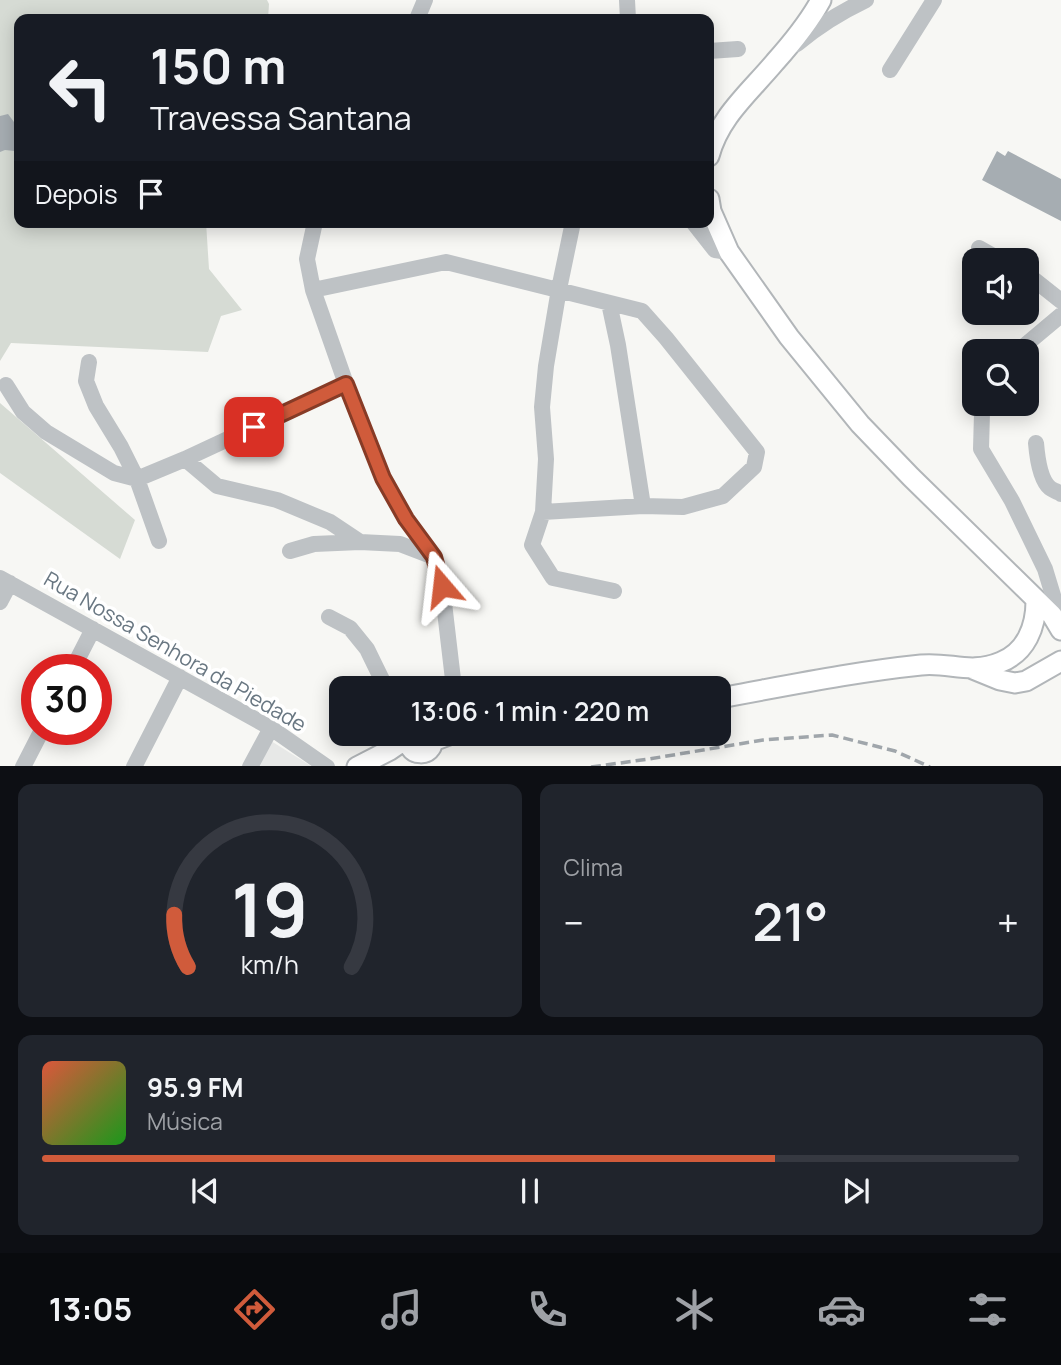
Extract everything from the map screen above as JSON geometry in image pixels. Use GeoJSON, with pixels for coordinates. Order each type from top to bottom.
{"type":"FeatureCollection","features":[{"type":"Feature","properties":{"kind":"main road"},"geometry":{"type":"LineString","coordinates":[[714,140],[725,119],[776,62],[821,0]]}},
{"type":"Feature","properties":{"kind":"main road"},"geometry":{"type":"LineString","coordinates":[[714,218],[729,252],[789,337],[860,424],[1011,574],[1044,595],[1061,631]]}},
{"type":"Feature","properties":{"kind":"main road"},"geometry":{"type":"LineString","coordinates":[[1044,595],[1029,638],[1028,656],[1036,665],[1055,664]]}},
{"type":"Feature","properties":{"kind":"main road"},"geometry":{"type":"LineString","coordinates":[[973,669],[1000,663],[1009,658],[1038,628],[1053,627],[1061,631]]}},
{"type":"Feature","properties":{"kind":"main road"},"geometry":{"type":"LineString","coordinates":[[731,696],[928,664],[973,669],[1015,683],[1026,681],[1055,664]]}},
{"type":"Feature","properties":{"kind":"main road"},"geometry":{"type":"LineString","coordinates":[[357,766],[390,750],[415,746]]}},
{"type":"Feature","properties":{"kind":"main road"},"geometry":{"type":"LineString","coordinates":[[422,746],[438,766]]}},
{"type":"Feature","properties":{"kind":"street"},"geometry":{"type":"LineString","coordinates":[[890,70],[934,0]]}},
{"type":"Feature","properties":{"kind":"street"},"geometry":{"type":"LineString","coordinates":[[776,62],[853,2]]}},
{"type":"Feature","properties":{"kind":"street"},"geometry":{"type":"LineString","coordinates":[[714,51],[738,49]]}},
{"type":"Feature","properties":{"kind":"street"},"geometry":{"type":"LineString","coordinates":[[314,228],[307,259],[313,290],[383,478],[406,519],[434,557],[442,586],[453,676]]}},
{"type":"Feature","properties":{"kind":"street"},"geometry":{"type":"LineString","coordinates":[[572,228],[546,366],[542,407],[546,459],[543,512],[532,545],[553,578],[614,591]]}},
{"type":"Feature","properties":{"kind":"street"},"geometry":{"type":"LineString","coordinates":[[698,228],[715,250],[729,252]]}},
{"type":"Feature","properties":{"kind":"street"},"geometry":{"type":"LineString","coordinates":[[313,290],[446,262],[642,311],[757,452],[754,467],[723,496],[683,507],[643,506],[543,512]]}},
{"type":"Feature","properties":{"kind":"street"},"geometry":{"type":"LineString","coordinates":[[1039,284],[1061,301]]}},
{"type":"Feature","properties":{"kind":"street"},"geometry":{"type":"LineString","coordinates":[[609,303],[643,506]]}},
{"type":"Feature","properties":{"kind":"street"},"geometry":{"type":"LineString","coordinates":[[1032,339],[1061,315]]}},
{"type":"Feature","properties":{"kind":"street"},"geometry":{"type":"LineString","coordinates":[[89,362],[86,381],[96,406],[137,479],[159,541]]}},
{"type":"Feature","properties":{"kind":"street"},"geometry":{"type":"LineString","coordinates":[[6,385],[23,412],[46,432],[114,473],[137,479],[346,384]]}},
{"type":"Feature","properties":{"kind":"street"},"geometry":{"type":"LineString","coordinates":[[982,416],[981,449],[1012,500],[1045,569],[1044,595],[1061,622]]}},
{"type":"Feature","properties":{"kind":"street"},"geometry":{"type":"LineString","coordinates":[[1036,443],[1037,456],[1047,485],[1061,494]]}},
{"type":"Feature","properties":{"kind":"street"},"geometry":{"type":"LineString","coordinates":[[185,459],[218,486],[277,500],[330,522],[360,542]]}},
{"type":"Feature","properties":{"kind":"street"},"geometry":{"type":"LineString","coordinates":[[290,551],[314,544],[360,542],[400,544],[434,557]]}},
{"type":"Feature","properties":{"kind":"street"},"geometry":{"type":"LineString","coordinates":[[0,602],[5,580]]}},
{"type":"Feature","properties":{"kind":"street","name":"Rua Nossa Senhora da Piedade"},"geometry":{"type":"LineString","coordinates":[[5,580],[271,728],[327,766]]}},
{"type":"Feature","properties":{"kind":"street"},"geometry":{"type":"LineString","coordinates":[[329,617],[349,628],[367,649],[380,676]]}},
{"type":"Feature","properties":{"kind":"street"},"geometry":{"type":"LineString","coordinates":[[80,654],[93,629]]}},
{"type":"Feature","properties":{"kind":"street"},"geometry":{"type":"LineString","coordinates":[[134,766],[180,677]]}},
{"type":"Feature","properties":{"kind":"street"},"geometry":{"type":"LineString","coordinates":[[250,766],[271,728]]}},
{"type":"Feature","properties":{"kind":"street"},"geometry":{"type":"LineString","coordinates":[[23,766],[34,745]]}},
{"type":"Feature","properties":{"kind":"shaded area"},"geometry":{"type":"Polygon","coordinates":[[[0,0],[267,0],[268,14],[14,14],[14,228],[206,228],[209,269],[242,310],[221,316],[208,352],[11,343],[0,361],[0,0]]]}},
{"type":"Feature","properties":{"kind":"shaded area"},"geometry":{"type":"Polygon","coordinates":[[[0,403],[135,520],[120,559],[0,473],[0,403]]]}},
{"type":"Feature","properties":{"kind":"shaded area"},"geometry":{"type":"Polygon","coordinates":[[[271,741],[311,766],[258,766],[271,741]]]}},
{"type":"Feature","properties":{"kind":"building"},"geometry":{"type":"Polygon","coordinates":[[[8,114],[14,122],[14,151],[0,152],[0,116],[8,114]]]}},
{"type":"Feature","properties":{"kind":"building"},"geometry":{"type":"Polygon","coordinates":[[[997,151],[1005,156],[1008,151],[1061,179],[1061,221],[982,180],[997,151]]]}},
{"type":"Feature","properties":{"kind":"railway"},"geometry":{"type":"LineString","coordinates":[[598,766],[763,740],[832,735],[895,751],[928,766]]}},
{"type":"Feature","properties":{"kind":"route"},"geometry":{"type":"LineString","coordinates":[[254,427],[346,384],[383,478],[406,519],[434,557],[442,586]]}}]}
